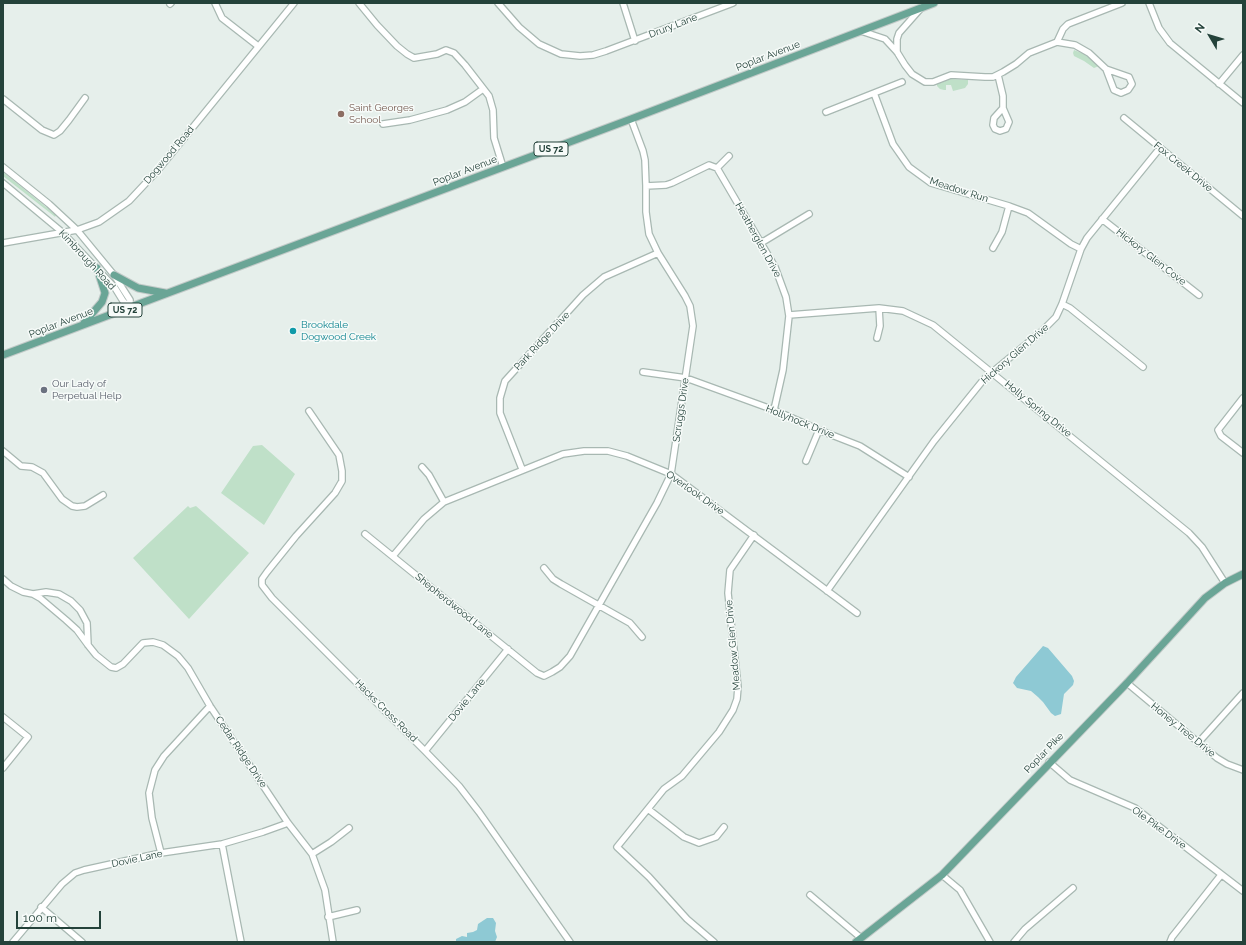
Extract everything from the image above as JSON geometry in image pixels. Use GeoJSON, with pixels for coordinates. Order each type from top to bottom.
{"type":"FeatureCollection","features":[{"type":"Feature","properties":{"kind":"main road","name":"Poplar Avenue"},"geometry":{"type":"LineString","coordinates":[[3,355],[631,119],[934,3]]}},
{"type":"Feature","properties":{"kind":"main road"},"geometry":{"type":"LineString","coordinates":[[82,325],[102,302],[105,293],[97,268]]}},
{"type":"Feature","properties":{"kind":"main road"},"geometry":{"type":"LineString","coordinates":[[114,275],[138,288],[168,293]]}},
{"type":"Feature","properties":{"kind":"main road","name":"Poplar Pike"},"geometry":{"type":"LineString","coordinates":[[858,940],[942,875],[1126,683],[1205,598],[1225,583],[1243,574]]}},
{"type":"Feature","properties":{"kind":"street"},"geometry":{"type":"LineString","coordinates":[[215,3],[222,18],[258,46]]}},
{"type":"Feature","properties":{"kind":"street","name":"Dogwood Road"},"geometry":{"type":"LineString","coordinates":[[3,243],[77,230],[99,222],[129,201],[158,170],[294,3]]}},
{"type":"Feature","properties":{"kind":"street"},"geometry":{"type":"LineString","coordinates":[[359,3],[397,46],[414,58],[437,54],[446,50],[454,53],[488,96],[493,110],[494,138],[503,167]]}},
{"type":"Feature","properties":{"kind":"street","name":"Drury Lane"},"geometry":{"type":"LineString","coordinates":[[498,3],[519,27],[539,44],[561,54],[580,56],[593,55],[635,41],[733,3]]}},
{"type":"Feature","properties":{"kind":"street"},"geometry":{"type":"LineString","coordinates":[[623,3],[635,41]]}},
{"type":"Feature","properties":{"kind":"street"},"geometry":{"type":"LineString","coordinates":[[1057,42],[1066,26],[1077,20],[1122,3]]}},
{"type":"Feature","properties":{"kind":"street"},"geometry":{"type":"LineString","coordinates":[[1149,3],[1164,38],[1243,103]]}},
{"type":"Feature","properties":{"kind":"street"},"geometry":{"type":"LineString","coordinates":[[898,52],[897,39],[899,33],[922,7]]}},
{"type":"Feature","properties":{"kind":"street"},"geometry":{"type":"LineString","coordinates":[[861,31],[885,39],[898,52],[905,66],[912,74],[925,82],[933,82],[951,75],[986,77],[998,75],[1030,53],[1057,42],[1075,45],[1094,57],[1106,69],[1114,90],[1121,93],[1128,90],[1132,84],[1129,77],[1106,69]]}},
{"type":"Feature","properties":{"kind":"street"},"geometry":{"type":"LineString","coordinates":[[1219,84],[1243,55]]}},
{"type":"Feature","properties":{"kind":"street"},"geometry":{"type":"LineString","coordinates":[[998,75],[1003,96],[1003,108]]}},
{"type":"Feature","properties":{"kind":"street"},"geometry":{"type":"LineString","coordinates":[[826,112],[902,82]]}},
{"type":"Feature","properties":{"kind":"street"},"geometry":{"type":"LineString","coordinates":[[383,124],[410,120],[447,110],[464,102],[483,89]]}},
{"type":"Feature","properties":{"kind":"street","name":"Meadow Run"},"geometry":{"type":"LineString","coordinates":[[874,93],[894,144],[909,167],[931,183],[1028,213],[1071,244],[1082,249]]}},
{"type":"Feature","properties":{"kind":"street"},"geometry":{"type":"LineString","coordinates":[[3,99],[42,130],[54,135],[60,131],[85,98]]}},
{"type":"Feature","properties":{"kind":"street","name":"Fox Creek Drive"},"geometry":{"type":"LineString","coordinates":[[1124,118],[1243,216]]}},
{"type":"Feature","properties":{"kind":"street","name":"Scruggs Drive"},"geometry":{"type":"LineString","coordinates":[[544,676],[560,667],[570,656],[671,474],[686,378],[692,326],[690,306],[658,253],[649,234],[646,212],[646,186],[643,152],[631,119]]}},
{"type":"Feature","properties":{"kind":"street","name":"Hickory Glen Drive"},"geometry":{"type":"LineString","coordinates":[[827,591],[942,431],[984,379],[1048,326],[1056,317],[1087,238],[1160,148]]}},
{"type":"Feature","properties":{"kind":"street"},"geometry":{"type":"LineString","coordinates":[[646,186],[666,185],[709,166],[717,168],[729,156]]}},
{"type":"Feature","properties":{"kind":"street","name":"Kimbrough Road"},"geometry":{"type":"LineString","coordinates":[[3,167],[49,204],[77,230],[114,275],[130,300],[130,308]]}},
{"type":"Feature","properties":{"kind":"street","name":"Heatherglen Drive"},"geometry":{"type":"LineString","coordinates":[[717,168],[777,271],[786,297],[789,315],[783,370],[774,410]]}},
{"type":"Feature","properties":{"kind":"street","name":"Kimbrough Road"},"geometry":{"type":"LineString","coordinates":[[3,183],[62,232],[115,288],[122,301],[130,308]]}},
{"type":"Feature","properties":{"kind":"street"},"geometry":{"type":"LineString","coordinates":[[993,248],[1002,232],[1009,206]]}},
{"type":"Feature","properties":{"kind":"street"},"geometry":{"type":"LineString","coordinates":[[761,243],[809,214]]}},
{"type":"Feature","properties":{"kind":"street","name":"Hickory Glen Cove"},"geometry":{"type":"LineString","coordinates":[[1102,219],[1199,296]]}},
{"type":"Feature","properties":{"kind":"street","name":"Park Ridge Drive"},"geometry":{"type":"LineString","coordinates":[[522,469],[500,413],[500,398],[505,381],[583,295],[604,277],[658,253]]}},
{"type":"Feature","properties":{"kind":"street"},"geometry":{"type":"LineString","coordinates":[[1062,304],[1070,308],[1143,367]]}},
{"type":"Feature","properties":{"kind":"street"},"geometry":{"type":"LineString","coordinates":[[877,338],[880,326],[879,308]]}},
{"type":"Feature","properties":{"kind":"street","name":"Holly Spring Drive"},"geometry":{"type":"LineString","coordinates":[[789,315],[879,308],[903,311],[933,325],[1189,533],[1202,547],[1225,583]]}},
{"type":"Feature","properties":{"kind":"street","name":"Hollyhock Drive"},"geometry":{"type":"LineString","coordinates":[[643,372],[686,378],[774,410],[860,446],[882,458],[909,477]]}},
{"type":"Feature","properties":{"kind":"street"},"geometry":{"type":"LineString","coordinates":[[1243,398],[1218,430],[1221,436],[1243,452]]}},
{"type":"Feature","properties":{"kind":"street","name":"Hacks Cross Road"},"geometry":{"type":"LineString","coordinates":[[309,411],[339,455],[342,476],[339,487],[335,493],[296,536],[267,572],[262,579],[262,585],[272,598],[459,786],[478,810],[570,942]]}},
{"type":"Feature","properties":{"kind":"street"},"geometry":{"type":"LineString","coordinates":[[806,461],[819,430]]}},
{"type":"Feature","properties":{"kind":"street","name":"Overlook Drive"},"geometry":{"type":"LineString","coordinates":[[393,556],[424,519],[444,502],[562,454],[602,450],[627,456],[671,474],[857,613]]}},
{"type":"Feature","properties":{"kind":"street"},"geometry":{"type":"LineString","coordinates":[[3,451],[21,466],[32,468],[43,473],[62,499],[72,506],[85,506],[103,495]]}},
{"type":"Feature","properties":{"kind":"street"},"geometry":{"type":"LineString","coordinates":[[422,467],[429,475],[444,502]]}},
{"type":"Feature","properties":{"kind":"street","name":"Shepherdwood Lane"},"geometry":{"type":"LineString","coordinates":[[365,534],[537,673],[544,676]]}},
{"type":"Feature","properties":{"kind":"street","name":"Meadow Glen Drive"},"geometry":{"type":"LineString","coordinates":[[714,942],[687,919],[653,880],[618,848],[620,843],[667,786],[682,776],[718,732],[733,710],[737,699],[738,688],[728,593],[730,570],[754,535]]}},
{"type":"Feature","properties":{"kind":"street"},"geometry":{"type":"LineString","coordinates":[[544,568],[553,579],[630,623],[642,637]]}},
{"type":"Feature","properties":{"kind":"street"},"geometry":{"type":"LineString","coordinates":[[3,579],[17,589],[40,598],[66,620],[88,645]]}},
{"type":"Feature","properties":{"kind":"street"},"geometry":{"type":"LineString","coordinates":[[33,594],[46,592],[59,594],[71,601],[80,610],[87,623],[88,645]]}},
{"type":"Feature","properties":{"kind":"street","name":"Cedar Ridge Drive"},"geometry":{"type":"LineString","coordinates":[[88,645],[96,655],[111,667],[116,668],[123,664],[143,643],[153,642],[163,645],[178,656],[188,668],[210,706],[288,823],[312,854],[325,890],[333,942]]}},
{"type":"Feature","properties":{"kind":"street","name":"Dovie Lane"},"geometry":{"type":"LineString","coordinates":[[425,751],[508,649]]}},
{"type":"Feature","properties":{"kind":"street","name":"Honey Tree Drive"},"geometry":{"type":"LineString","coordinates":[[1126,683],[1221,761],[1243,770]]}},
{"type":"Feature","properties":{"kind":"street"},"geometry":{"type":"LineString","coordinates":[[1198,742],[1243,693]]}},
{"type":"Feature","properties":{"kind":"street"},"geometry":{"type":"LineString","coordinates":[[161,853],[152,818],[149,792],[155,770],[164,756],[210,706]]}},
{"type":"Feature","properties":{"kind":"street"},"geometry":{"type":"LineString","coordinates":[[3,717],[28,737],[3,768]]}},
{"type":"Feature","properties":{"kind":"street","name":"Ole Pike Drive"},"geometry":{"type":"LineString","coordinates":[[1049,762],[1070,780],[1134,808],[1243,891]]}},
{"type":"Feature","properties":{"kind":"street"},"geometry":{"type":"LineString","coordinates":[[648,808],[684,837],[698,844],[716,837],[724,828]]}},
{"type":"Feature","properties":{"kind":"street","name":"Dovie Lane"},"geometry":{"type":"LineString","coordinates":[[13,942],[41,907],[62,884],[75,873],[161,853],[222,844],[288,823]]}},
{"type":"Feature","properties":{"kind":"street"},"geometry":{"type":"LineString","coordinates":[[312,854],[349,828]]}},
{"type":"Feature","properties":{"kind":"street"},"geometry":{"type":"LineString","coordinates":[[222,844],[241,942]]}},
{"type":"Feature","properties":{"kind":"street"},"geometry":{"type":"LineString","coordinates":[[942,875],[960,890],[990,942]]}},
{"type":"Feature","properties":{"kind":"street"},"geometry":{"type":"LineString","coordinates":[[1170,942],[1172,937],[1221,875]]}},
{"type":"Feature","properties":{"kind":"street"},"geometry":{"type":"LineString","coordinates":[[1014,942],[1025,929],[1073,888]]}},
{"type":"Feature","properties":{"kind":"street"},"geometry":{"type":"LineString","coordinates":[[810,895],[858,940]]}},
{"type":"Feature","properties":{"kind":"street"},"geometry":{"type":"LineString","coordinates":[[41,907],[82,942]]}},
{"type":"Feature","properties":{"kind":"street"},"geometry":{"type":"LineString","coordinates":[[328,917],[356,910]]}},
{"type":"Feature","properties":{"kind":"green space"},"geometry":{"type":"Polygon","coordinates":[[[1074,50],[1084,54],[1099,66],[1094,68],[1074,56],[1074,50]]]}},
{"type":"Feature","properties":{"kind":"green space"},"geometry":{"type":"Polygon","coordinates":[[[951,79],[968,80],[968,84],[965,88],[953,91],[951,85],[946,85],[946,90],[940,89],[937,86],[937,84],[951,79]]]}},
{"type":"Feature","properties":{"kind":"green space"},"geometry":{"type":"Polygon","coordinates":[[[3,172],[56,215],[55,217],[3,176],[3,172]]]}},
{"type":"Feature","properties":{"kind":"green space"},"geometry":{"type":"Polygon","coordinates":[[[262,445],[295,474],[264,525],[221,493],[253,446],[262,445]]]}},
{"type":"Feature","properties":{"kind":"green space"},"geometry":{"type":"Polygon","coordinates":[[[188,506],[190,508],[196,506],[249,553],[189,619],[133,558],[188,506]]]}},
{"type":"Feature","properties":{"kind":"water"},"geometry":{"type":"Polygon","coordinates":[[[1043,646],[1048,648],[1072,676],[1074,681],[1073,685],[1064,694],[1061,714],[1055,716],[1031,691],[1017,688],[1013,683],[1016,677],[1043,646]]]}},
{"type":"Feature","properties":{"kind":"water"},"geometry":{"type":"Polygon","coordinates":[[[487,918],[493,918],[496,923],[495,931],[497,937],[495,942],[456,942],[456,939],[462,936],[467,937],[467,933],[477,930],[478,924],[487,918]]]}},
{"type":"Feature","properties":{"kind":"place","name":"Saint Georges School"},"geometry":{"type":"Point","coordinates":[341,114]}},
{"type":"Feature","properties":{"kind":"place","name":"Brookdale Dogwood Creek"},"geometry":{"type":"Point","coordinates":[293,331]}},
{"type":"Feature","properties":{"kind":"place","name":"Our Lady of Perpetual Help"},"geometry":{"type":"Point","coordinates":[44,390]}}]}
